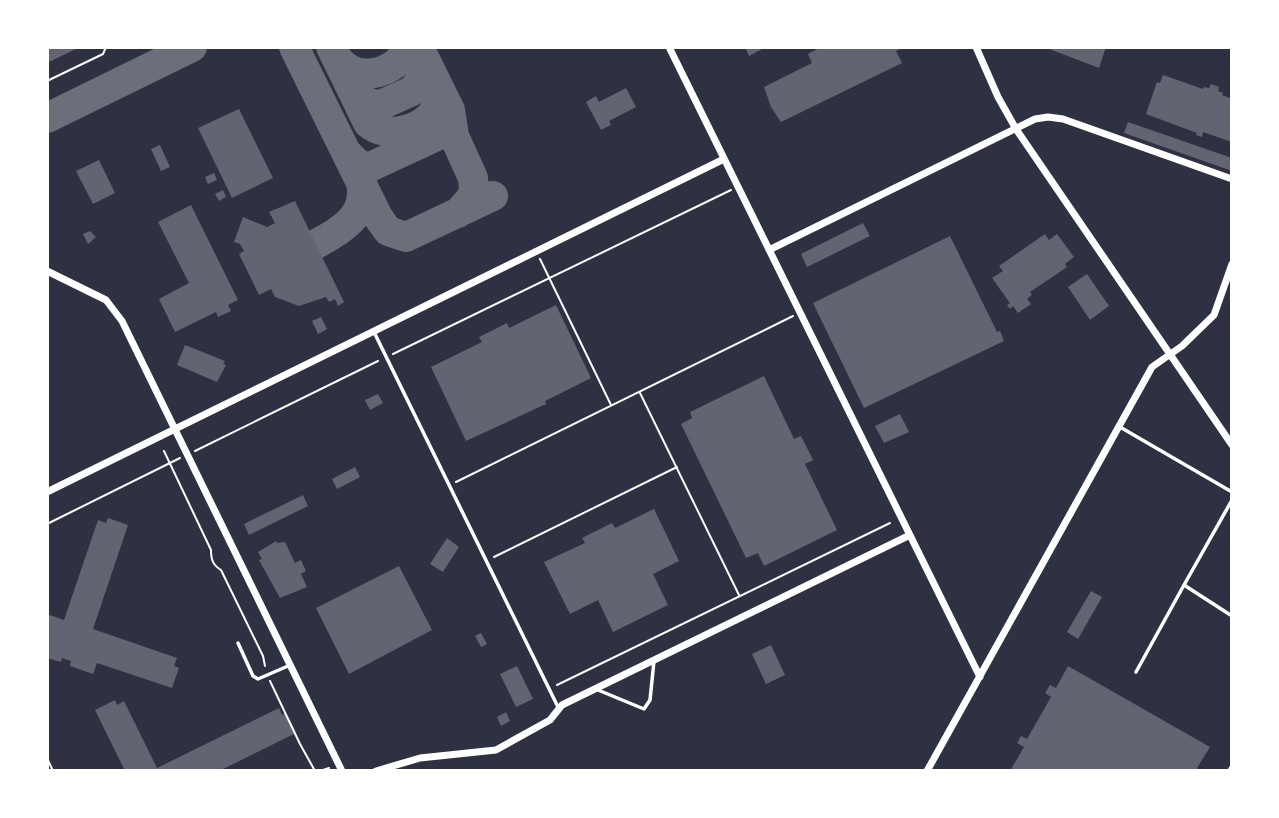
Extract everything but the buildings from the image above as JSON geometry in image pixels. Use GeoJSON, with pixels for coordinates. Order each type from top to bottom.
{"type":"FeatureCollection","features":[{"type":"Feature","properties":{"kind":"street"},"geometry":{"type":"LineString","coordinates":[[669,47],[980,677]]}},
{"type":"Feature","properties":{"kind":"street"},"geometry":{"type":"LineString","coordinates":[[976,47],[998,97],[1016,129],[1232,445]]}},
{"type":"Feature","properties":{"kind":"street"},"geometry":{"type":"LineString","coordinates":[[769,250],[1016,129],[1048,117],[1063,119],[1232,179]]}},
{"type":"Feature","properties":{"kind":"street"},"geometry":{"type":"LineString","coordinates":[[47,492],[724,159]]}},
{"type":"Feature","properties":{"kind":"street"},"geometry":{"type":"LineString","coordinates":[[927,771],[1152,367],[1214,314],[1232,264]]}},
{"type":"Feature","properties":{"kind":"street"},"geometry":{"type":"LineString","coordinates":[[47,271],[90,290],[114,309],[342,771]]}},
{"type":"Feature","properties":{"kind":"street"},"geometry":{"type":"LineString","coordinates":[[376,771],[420,758],[496,750],[550,720],[562,705],[910,535]]}},
{"type":"Feature","properties":{"kind":"lane"},"geometry":{"type":"LineString","coordinates":[[374,332],[559,709]]}},
{"type":"Feature","properties":{"kind":"lane"},"geometry":{"type":"LineString","coordinates":[[1120,427],[1232,492]]}},
{"type":"Feature","properties":{"kind":"lane"},"geometry":{"type":"LineString","coordinates":[[1136,672],[1232,500]]}},
{"type":"Feature","properties":{"kind":"lane"},"geometry":{"type":"LineString","coordinates":[[1184,585],[1232,616]]}},
{"type":"Feature","properties":{"kind":"lane"},"geometry":{"type":"LineString","coordinates":[[238,643],[253,676],[268,676],[290,665]]}},
{"type":"Feature","properties":{"kind":"lane"},"geometry":{"type":"LineString","coordinates":[[596,689],[644,709],[650,700],[654,660]]}},
{"type":"Feature","properties":{"kind":"path"},"geometry":{"type":"LineString","coordinates":[[47,81],[103,54],[106,47]]}},
{"type":"Feature","properties":{"kind":"path"},"geometry":{"type":"LineString","coordinates":[[536,252],[612,405]]}},
{"type":"Feature","properties":{"kind":"path"},"geometry":{"type":"LineString","coordinates":[[449,485],[800,313]]}},
{"type":"Feature","properties":{"kind":"path"},"geometry":{"type":"LineString","coordinates":[[639,392],[740,597]]}},
{"type":"Feature","properties":{"kind":"path"},"geometry":{"type":"LineString","coordinates":[[164,451],[211,550],[214,565],[221,570],[263,656],[268,676],[315,771]]}},
{"type":"Feature","properties":{"kind":"path"},"geometry":{"type":"LineString","coordinates":[[486,561],[677,467]]}},
{"type":"Feature","properties":{"kind":"path"},"geometry":{"type":"LineString","coordinates":[[550,689],[890,523]]}},
{"type":"Feature","properties":{"kind":"path"},"geometry":{"type":"LineString","coordinates":[[47,758],[53,771]]}},
{"type":"Feature","properties":{"kind":"taxiway"},"geometry":{"type":"LineString","coordinates":[[47,118],[192,47]]}},
{"type":"Feature","properties":{"kind":"taxiway"},"geometry":{"type":"LineString","coordinates":[[294,47],[378,217],[388,231],[406,237],[493,196]]}},
{"type":"Feature","properties":{"kind":"taxiway"},"geometry":{"type":"LineString","coordinates":[[331,47],[368,123],[376,128],[395,132],[423,122],[437,106],[438,87]]}},
{"type":"Feature","properties":{"kind":"taxiway"},"geometry":{"type":"LineString","coordinates":[[337,58],[354,71],[375,73],[395,64],[409,47]]}},
{"type":"Feature","properties":{"kind":"taxiway"},"geometry":{"type":"LineString","coordinates":[[419,47],[450,110],[454,136],[473,178],[474,190],[471,198],[458,213]]}},
{"type":"Feature","properties":{"kind":"taxiway"},"geometry":{"type":"LineString","coordinates":[[354,94],[371,104],[381,105],[412,91],[423,77],[424,58]]}},
{"type":"Feature","properties":{"kind":"taxiway"},"geometry":{"type":"LineString","coordinates":[[347,153],[359,165],[370,167],[439,135]]}},
{"type":"Feature","properties":{"kind":"taxiway"},"geometry":{"type":"LineString","coordinates":[[316,244],[343,227],[356,213],[362,194],[361,183]]}}]}
